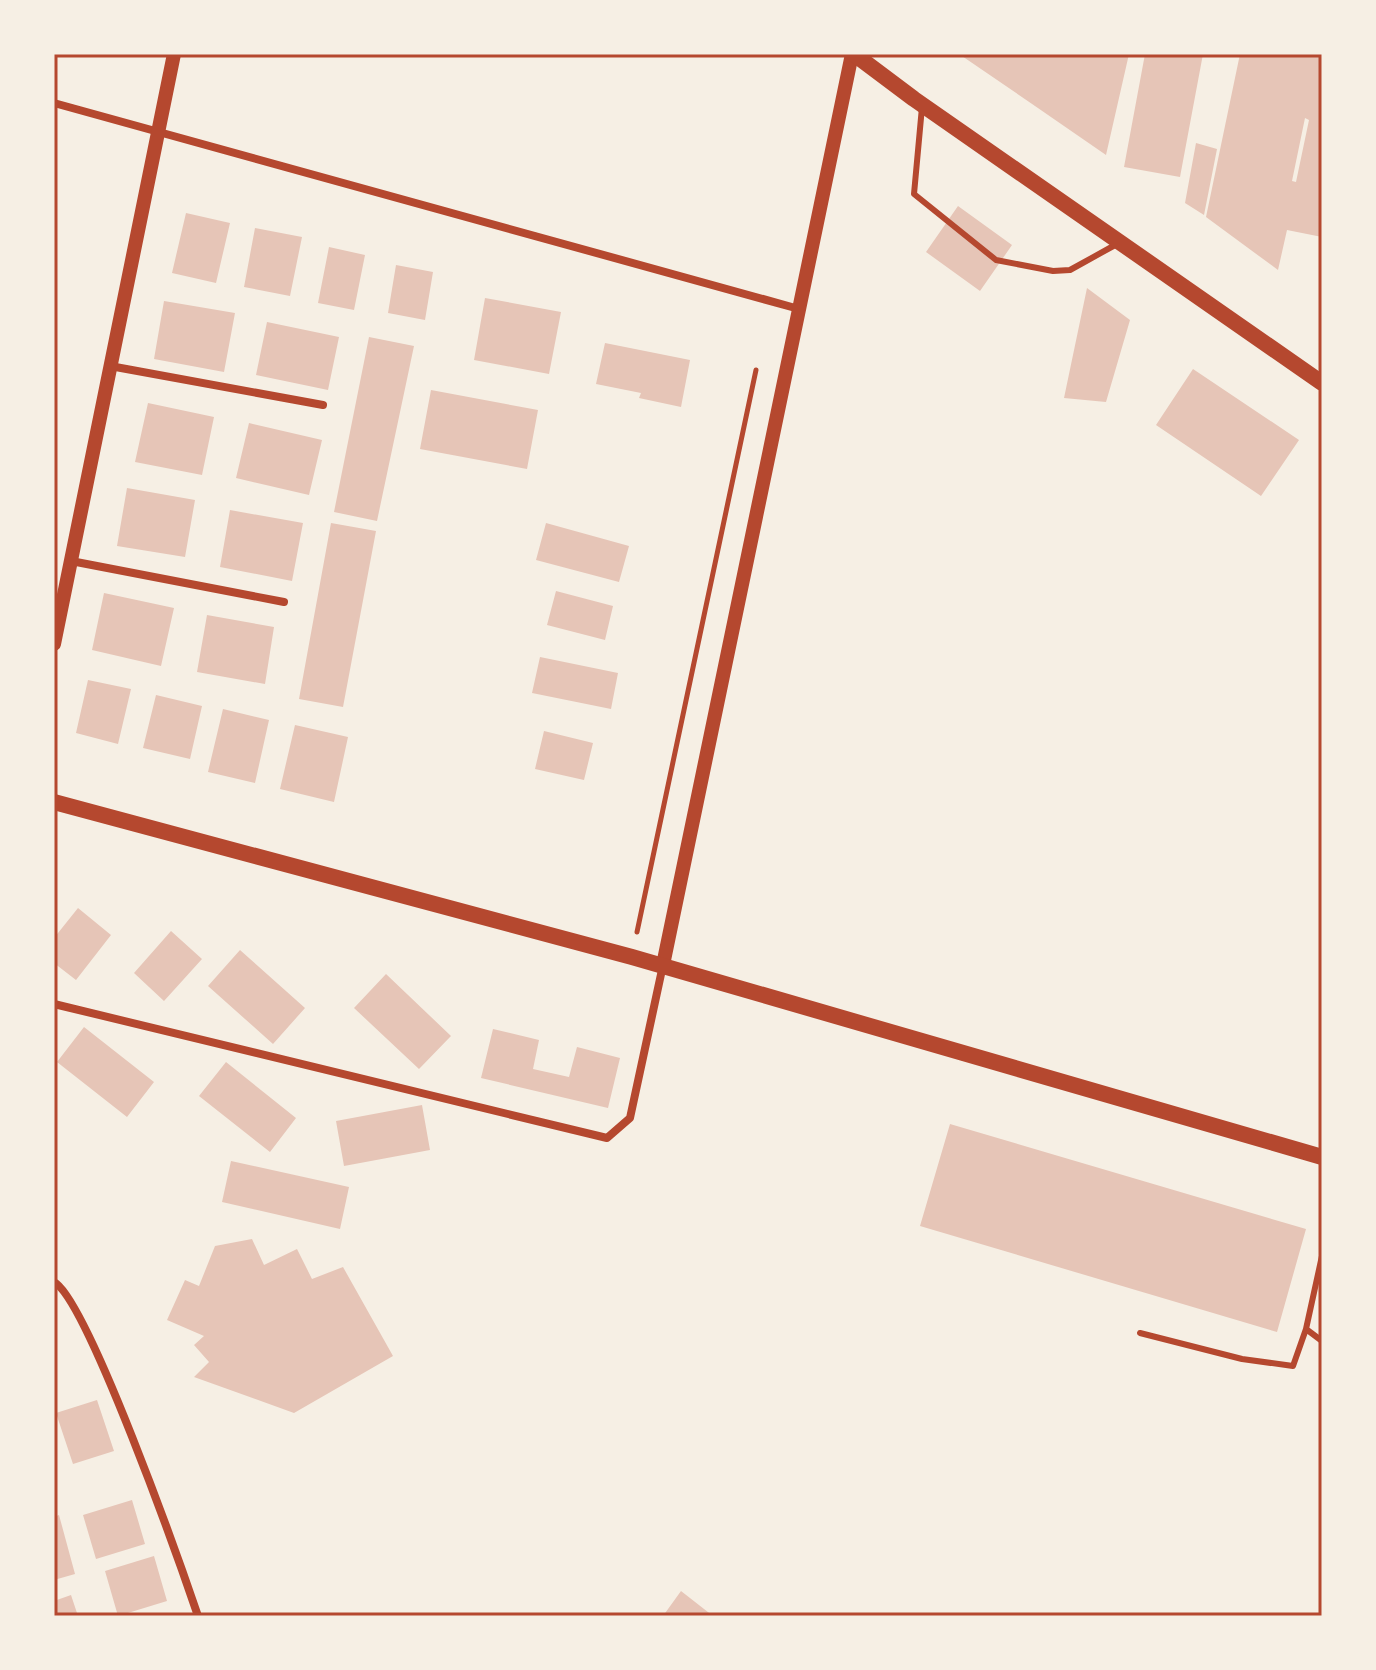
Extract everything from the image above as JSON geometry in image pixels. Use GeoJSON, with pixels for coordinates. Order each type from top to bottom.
{"type":"FeatureCollection","features":[{"type":"Feature","properties":{"kind":"main road"},"geometry":{"type":"LineString","coordinates":[[853,54],[1322,383]]}},
{"type":"Feature","properties":{"kind":"main road"},"geometry":{"type":"LineString","coordinates":[[54,802],[663,965],[1322,1157]]}},
{"type":"Feature","properties":{"kind":"street"},"geometry":{"type":"LineString","coordinates":[[54,644],[174,54]]}},
{"type":"Feature","properties":{"kind":"street"},"geometry":{"type":"LineString","coordinates":[[54,1004],[607,1138],[630,1118],[853,54]]}},
{"type":"Feature","properties":{"kind":"street"},"geometry":{"type":"LineString","coordinates":[[54,103],[800,309]]}},
{"type":"Feature","properties":{"kind":"street"},"geometry":{"type":"LineString","coordinates":[[110,366],[323,405]]}},
{"type":"Feature","properties":{"kind":"street"},"geometry":{"type":"LineString","coordinates":[[71,561],[284,602]]}},
{"type":"Feature","properties":{"kind":"street"},"geometry":{"type":"LineString","coordinates":[[54,1282],[60,1285],[82,1321],[171,1537],[198,1616]]}},
{"type":"Feature","properties":{"kind":"lane"},"geometry":{"type":"LineString","coordinates":[[922,105],[914,194],[996,260],[1053,271],[1070,270],[1120,242]]}},
{"type":"Feature","properties":{"kind":"lane"},"geometry":{"type":"LineString","coordinates":[[1140,1333],[1242,1359],[1293,1366],[1306,1329],[1322,1256]]}},
{"type":"Feature","properties":{"kind":"lane"},"geometry":{"type":"LineString","coordinates":[[1306,1329],[1322,1341]]}},
{"type":"Feature","properties":{"kind":"path"},"geometry":{"type":"LineString","coordinates":[[632,957],[757,363]]}},
{"type":"Feature","properties":{"kind":"building"},"geometry":{"type":"Polygon","coordinates":[[[959,54],[1129,54],[1106,155],[1035,106],[959,54]]]}},
{"type":"Feature","properties":{"kind":"building"},"geometry":{"type":"Polygon","coordinates":[[[1145,54],[1203,54],[1180,177],[1124,167],[1145,54]]]}},
{"type":"Feature","properties":{"kind":"building"},"geometry":{"type":"Polygon","coordinates":[[[1240,54],[1322,54],[1322,237],[1287,230],[1278,270],[1206,217],[1240,54]],[[1305,118],[1292,181],[1296,182],[1309,120],[1305,118]]]}},
{"type":"Feature","properties":{"kind":"building"},"geometry":{"type":"Polygon","coordinates":[[[1196,143],[1217,149],[1204,215],[1185,203],[1196,143]]]}},
{"type":"Feature","properties":{"kind":"building"},"geometry":{"type":"Polygon","coordinates":[[[958,206],[1012,245],[980,291],[926,252],[958,206]]]}},
{"type":"Feature","properties":{"kind":"building"},"geometry":{"type":"Polygon","coordinates":[[[186,213],[230,223],[216,283],[172,273],[186,213]]]}},
{"type":"Feature","properties":{"kind":"building"},"geometry":{"type":"Polygon","coordinates":[[[255,228],[302,237],[290,296],[244,287],[255,228]]]}},
{"type":"Feature","properties":{"kind":"building"},"geometry":{"type":"Polygon","coordinates":[[[329,247],[365,255],[354,310],[318,303],[329,247]]]}},
{"type":"Feature","properties":{"kind":"building"},"geometry":{"type":"Polygon","coordinates":[[[396,265],[433,272],[425,320],[388,313],[396,265]]]}},
{"type":"Feature","properties":{"kind":"building"},"geometry":{"type":"Polygon","coordinates":[[[1087,288],[1130,320],[1106,402],[1064,398],[1087,288]]]}},
{"type":"Feature","properties":{"kind":"building"},"geometry":{"type":"Polygon","coordinates":[[[485,298],[561,312],[549,374],[474,360],[485,298]]]}},
{"type":"Feature","properties":{"kind":"building"},"geometry":{"type":"Polygon","coordinates":[[[164,301],[235,313],[224,372],[154,359],[164,301]]]}},
{"type":"Feature","properties":{"kind":"building"},"geometry":{"type":"Polygon","coordinates":[[[267,322],[339,337],[328,390],[256,375],[267,322]]]}},
{"type":"Feature","properties":{"kind":"building"},"geometry":{"type":"Polygon","coordinates":[[[369,337],[414,346],[377,521],[334,512],[369,337]]]}},
{"type":"Feature","properties":{"kind":"building"},"geometry":{"type":"Polygon","coordinates":[[[605,343],[690,360],[681,407],[639,398],[641,393],[596,384],[605,343]]]}},
{"type":"Feature","properties":{"kind":"building"},"geometry":{"type":"Polygon","coordinates":[[[1193,369],[1299,440],[1261,496],[1156,425],[1193,369]]]}},
{"type":"Feature","properties":{"kind":"building"},"geometry":{"type":"Polygon","coordinates":[[[431,390],[538,410],[527,469],[420,449],[431,390]]]}},
{"type":"Feature","properties":{"kind":"building"},"geometry":{"type":"Polygon","coordinates":[[[148,403],[214,417],[202,475],[135,462],[148,403]]]}},
{"type":"Feature","properties":{"kind":"building"},"geometry":{"type":"Polygon","coordinates":[[[249,423],[322,440],[309,495],[236,478],[249,423]]]}},
{"type":"Feature","properties":{"kind":"building"},"geometry":{"type":"Polygon","coordinates":[[[127,488],[195,500],[185,557],[117,546],[127,488]]]}},
{"type":"Feature","properties":{"kind":"building"},"geometry":{"type":"Polygon","coordinates":[[[230,510],[303,523],[292,581],[220,567],[230,510]]]}},
{"type":"Feature","properties":{"kind":"building"},"geometry":{"type":"Polygon","coordinates":[[[331,523],[376,531],[343,707],[299,699],[331,523]]]}},
{"type":"Feature","properties":{"kind":"building"},"geometry":{"type":"Polygon","coordinates":[[[546,523],[629,546],[619,582],[536,560],[546,523]]]}},
{"type":"Feature","properties":{"kind":"building"},"geometry":{"type":"Polygon","coordinates":[[[556,591],[613,606],[605,640],[547,625],[556,591]]]}},
{"type":"Feature","properties":{"kind":"building"},"geometry":{"type":"Polygon","coordinates":[[[104,593],[174,608],[161,666],[92,650],[104,593]]]}},
{"type":"Feature","properties":{"kind":"building"},"geometry":{"type":"Polygon","coordinates":[[[207,615],[274,627],[265,684],[197,672],[207,615]]]}},
{"type":"Feature","properties":{"kind":"building"},"geometry":{"type":"Polygon","coordinates":[[[540,657],[618,673],[611,709],[532,693],[540,657]]]}},
{"type":"Feature","properties":{"kind":"building"},"geometry":{"type":"Polygon","coordinates":[[[88,680],[131,689],[118,744],[76,733],[88,680]]]}},
{"type":"Feature","properties":{"kind":"building"},"geometry":{"type":"Polygon","coordinates":[[[156,695],[202,706],[190,759],[143,748],[156,695]]]}},
{"type":"Feature","properties":{"kind":"building"},"geometry":{"type":"Polygon","coordinates":[[[223,709],[269,720],[255,783],[208,772],[223,709]]]}},
{"type":"Feature","properties":{"kind":"building"},"geometry":{"type":"Polygon","coordinates":[[[295,725],[348,737],[334,802],[280,789],[295,725]]]}},
{"type":"Feature","properties":{"kind":"building"},"geometry":{"type":"Polygon","coordinates":[[[544,731],[593,743],[584,780],[535,769],[544,731]]]}},
{"type":"Feature","properties":{"kind":"building"},"geometry":{"type":"Polygon","coordinates":[[[78,908],[111,935],[76,980],[54,963],[54,938],[78,908]]]}},
{"type":"Feature","properties":{"kind":"building"},"geometry":{"type":"Polygon","coordinates":[[[171,931],[202,959],[164,1001],[134,973],[171,931]]]}},
{"type":"Feature","properties":{"kind":"building"},"geometry":{"type":"Polygon","coordinates":[[[240,950],[305,1008],[273,1044],[208,986],[240,950]]]}},
{"type":"Feature","properties":{"kind":"building"},"geometry":{"type":"Polygon","coordinates":[[[386,974],[451,1036],[419,1069],[354,1008],[386,974]]]}},
{"type":"Feature","properties":{"kind":"building"},"geometry":{"type":"Polygon","coordinates":[[[84,1027],[154,1082],[127,1117],[57,1062],[84,1027]]]}},
{"type":"Feature","properties":{"kind":"building"},"geometry":{"type":"Polygon","coordinates":[[[493,1029],[539,1040],[533,1069],[569,1077],[577,1047],[620,1058],[608,1108],[481,1078],[493,1029]]]}},
{"type":"Feature","properties":{"kind":"building"},"geometry":{"type":"Polygon","coordinates":[[[226,1062],[296,1118],[270,1152],[199,1096],[226,1062]]]}},
{"type":"Feature","properties":{"kind":"building"},"geometry":{"type":"Polygon","coordinates":[[[422,1105],[430,1150],[344,1166],[336,1121],[422,1105]]]}},
{"type":"Feature","properties":{"kind":"building"},"geometry":{"type":"Polygon","coordinates":[[[950,1124],[1306,1229],[1277,1332],[920,1226],[950,1124]]]}},
{"type":"Feature","properties":{"kind":"building"},"geometry":{"type":"Polygon","coordinates":[[[231,1161],[349,1187],[340,1229],[222,1202],[231,1161]]]}},
{"type":"Feature","properties":{"kind":"building"},"geometry":{"type":"Polygon","coordinates":[[[252,1239],[264,1265],[297,1249],[312,1279],[343,1267],[393,1356],[294,1413],[194,1377],[209,1362],[194,1345],[204,1336],[167,1320],[185,1280],[199,1286],[215,1246],[252,1239]]]}},
{"type":"Feature","properties":{"kind":"building"},"geometry":{"type":"Polygon","coordinates":[[[97,1400],[114,1451],[73,1464],[56,1413],[97,1400]]]}},
{"type":"Feature","properties":{"kind":"building"},"geometry":{"type":"Polygon","coordinates":[[[132,1500],[145,1544],[96,1559],[83,1515],[132,1500]]]}},
{"type":"Feature","properties":{"kind":"building"},"geometry":{"type":"Polygon","coordinates":[[[59,1515],[75,1574],[54,1580],[54,1517],[59,1515]]]}},
{"type":"Feature","properties":{"kind":"building"},"geometry":{"type":"Polygon","coordinates":[[[154,1556],[167,1601],[118,1616],[105,1571],[154,1556]]]}},
{"type":"Feature","properties":{"kind":"building"},"geometry":{"type":"Polygon","coordinates":[[[681,1591],[713,1616],[663,1616],[681,1591]]]}},
{"type":"Feature","properties":{"kind":"building"},"geometry":{"type":"Polygon","coordinates":[[[71,1595],[78,1616],[54,1616],[54,1601],[71,1595]]]}}]}
